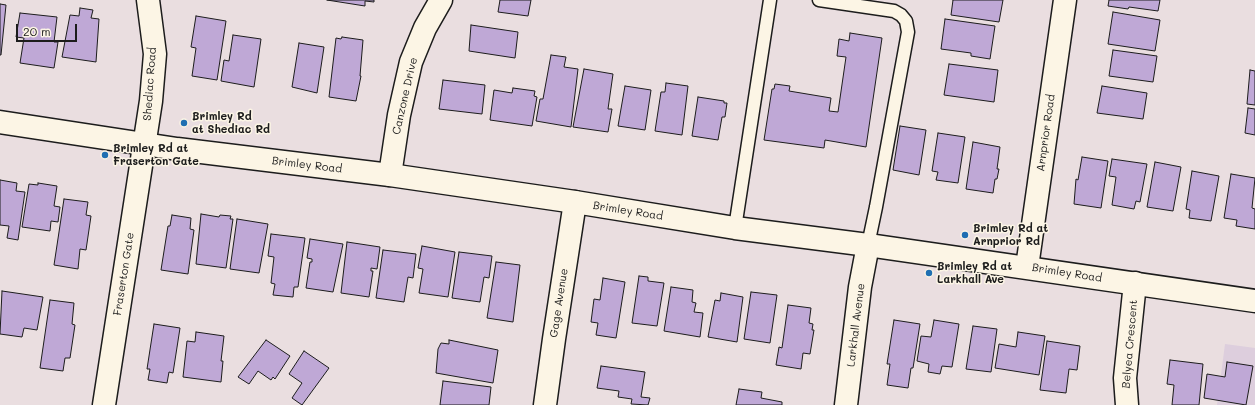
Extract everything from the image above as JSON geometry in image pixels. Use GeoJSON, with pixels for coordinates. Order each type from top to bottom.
{"type":"FeatureCollection","features":[{"type":"Feature","properties":{"kind":"street","name":"Shediac Road"},"geometry":{"type":"LineString","coordinates":[[145,144],[155,54],[148,0]]}},
{"type":"Feature","properties":{"kind":"street","name":"Canzone Drive"},"geometry":{"type":"LineString","coordinates":[[390,175],[399,115],[411,62],[425,28],[442,0]]}},
{"type":"Feature","properties":{"kind":"street","name":"Arnprior Road"},"geometry":{"type":"LineString","coordinates":[[1027,267],[1065,0]]}},
{"type":"Feature","properties":{"kind":"street","name":"Brimley Road"},"geometry":{"type":"LineString","coordinates":[[0,122],[145,144],[390,175],[575,202],[735,228],[1027,267],[1255,301]]}},
{"type":"Feature","properties":{"kind":"street","name":"Fraserton Gate"},"geometry":{"type":"LineString","coordinates":[[104,405],[145,144]]}},
{"type":"Feature","properties":{"kind":"street","name":"Gage Avenue"},"geometry":{"type":"LineString","coordinates":[[545,405],[575,202]]}},
{"type":"Feature","properties":{"kind":"street","name":"Larkhall Avenue"},"geometry":{"type":"LineString","coordinates":[[846,405],[860,287],[868,245]]}},
{"type":"Feature","properties":{"kind":"street","name":"Belyea Crescent"},"geometry":{"type":"LineString","coordinates":[[1127,405],[1125,378],[1136,283]]}},
{"type":"Feature","properties":{"kind":"lane"},"geometry":{"type":"LineString","coordinates":[[735,228],[770,0]]}},
{"type":"Feature","properties":{"kind":"lane"},"geometry":{"type":"LineString","coordinates":[[819,0],[894,11],[901,15],[906,21],[908,32],[868,245]]}},
{"type":"Feature","properties":{"kind":"shaded area"},"geometry":{"type":"Polygon","coordinates":[[[1225,344],[1255,348],[1255,405],[1217,405],[1225,344]]]}},
{"type":"Feature","properties":{"kind":"building"},"geometry":{"type":"Polygon","coordinates":[[[327,0],[374,0],[374,2],[365,1],[365,6],[327,0]]]}},
{"type":"Feature","properties":{"kind":"building"},"geometry":{"type":"Polygon","coordinates":[[[500,0],[531,0],[528,16],[498,12],[500,0]]]}},
{"type":"Feature","properties":{"kind":"building"},"geometry":{"type":"Polygon","coordinates":[[[953,0],[1003,0],[999,22],[951,15],[953,0]]]}},
{"type":"Feature","properties":{"kind":"building"},"geometry":{"type":"Polygon","coordinates":[[[1109,0],[1160,0],[1158,11],[1108,6],[1109,0]]]}},
{"type":"Feature","properties":{"kind":"building"},"geometry":{"type":"Polygon","coordinates":[[[0,4],[6,5],[1,55],[0,55],[0,4]]]}},
{"type":"Feature","properties":{"kind":"building"},"geometry":{"type":"Polygon","coordinates":[[[80,8],[93,10],[91,18],[99,19],[96,62],[62,57],[70,15],[79,16],[80,8]]]}},
{"type":"Feature","properties":{"kind":"building"},"geometry":{"type":"Polygon","coordinates":[[[1113,12],[1160,20],[1155,51],[1108,44],[1113,12]]]}},
{"type":"Feature","properties":{"kind":"building"},"geometry":{"type":"Polygon","coordinates":[[[20,13],[57,17],[54,42],[58,42],[54,68],[20,63],[24,38],[16,37],[20,13]]]}},
{"type":"Feature","properties":{"kind":"building"},"geometry":{"type":"Polygon","coordinates":[[[196,16],[226,21],[217,80],[192,76],[196,48],[191,47],[196,16]]]}},
{"type":"Feature","properties":{"kind":"building"},"geometry":{"type":"Polygon","coordinates":[[[945,19],[995,26],[990,59],[971,56],[971,53],[941,49],[945,19]]]}},
{"type":"Feature","properties":{"kind":"building"},"geometry":{"type":"Polygon","coordinates":[[[471,25],[518,32],[515,58],[469,51],[471,25]]]}},
{"type":"Feature","properties":{"kind":"building"},"geometry":{"type":"Polygon","coordinates":[[[850,33],[882,38],[866,147],[825,140],[824,148],[764,140],[772,89],[774,89],[775,84],[790,86],[789,91],[831,98],[829,111],[838,112],[846,57],[837,56],[839,39],[849,41],[850,33]]]}},
{"type":"Feature","properties":{"kind":"building"},"geometry":{"type":"Polygon","coordinates":[[[233,35],[261,39],[254,87],[221,81],[224,60],[229,61],[233,35]]]}},
{"type":"Feature","properties":{"kind":"building"},"geometry":{"type":"Polygon","coordinates":[[[342,37],[363,40],[361,76],[356,101],[329,97],[336,38],[341,39],[342,37]]]}},
{"type":"Feature","properties":{"kind":"building"},"geometry":{"type":"Polygon","coordinates":[[[299,43],[324,47],[317,93],[292,87],[299,43]]]}},
{"type":"Feature","properties":{"kind":"building"},"geometry":{"type":"Polygon","coordinates":[[[1113,50],[1157,56],[1153,82],[1109,76],[1113,50]]]}},
{"type":"Feature","properties":{"kind":"building"},"geometry":{"type":"Polygon","coordinates":[[[551,55],[566,57],[564,67],[578,69],[571,127],[536,121],[540,99],[543,99],[551,55]]]}},
{"type":"Feature","properties":{"kind":"building"},"geometry":{"type":"Polygon","coordinates":[[[949,64],[998,70],[994,102],[944,95],[949,64]]]}},
{"type":"Feature","properties":{"kind":"building"},"geometry":{"type":"Polygon","coordinates":[[[584,69],[613,74],[608,109],[612,109],[608,132],[573,127],[584,69]]]}},
{"type":"Feature","properties":{"kind":"building"},"geometry":{"type":"Polygon","coordinates":[[[1250,70],[1255,71],[1255,105],[1247,104],[1250,70]]]}},
{"type":"Feature","properties":{"kind":"building"},"geometry":{"type":"Polygon","coordinates":[[[443,80],[485,85],[482,114],[439,109],[443,80]]]}},
{"type":"Feature","properties":{"kind":"building"},"geometry":{"type":"Polygon","coordinates":[[[666,83],[688,86],[682,135],[655,131],[661,92],[665,92],[666,83]]]}},
{"type":"Feature","properties":{"kind":"building"},"geometry":{"type":"Polygon","coordinates":[[[625,86],[651,90],[645,130],[618,126],[625,86]]]}},
{"type":"Feature","properties":{"kind":"building"},"geometry":{"type":"Polygon","coordinates":[[[1102,86],[1147,93],[1143,119],[1097,113],[1102,86]]]}},
{"type":"Feature","properties":{"kind":"building"},"geometry":{"type":"Polygon","coordinates":[[[513,88],[535,91],[534,96],[537,97],[532,126],[490,120],[494,90],[512,93],[513,88]]]}},
{"type":"Feature","properties":{"kind":"building"},"geometry":{"type":"Polygon","coordinates":[[[698,97],[724,101],[724,103],[727,103],[725,117],[722,117],[718,140],[692,136],[698,97]]]}},
{"type":"Feature","properties":{"kind":"building"},"geometry":{"type":"Polygon","coordinates":[[[1248,108],[1255,109],[1255,135],[1245,133],[1248,108]]]}},
{"type":"Feature","properties":{"kind":"building"},"geometry":{"type":"Polygon","coordinates":[[[900,126],[926,130],[919,175],[893,170],[900,126]]]}},
{"type":"Feature","properties":{"kind":"building"},"geometry":{"type":"Polygon","coordinates":[[[938,133],[965,137],[958,183],[936,180],[938,172],[932,171],[938,133]]]}},
{"type":"Feature","properties":{"kind":"building"},"geometry":{"type":"Polygon","coordinates":[[[973,142],[1000,147],[997,169],[999,169],[997,179],[995,179],[993,193],[966,189],[973,142]]]}},
{"type":"Feature","properties":{"kind":"building"},"geometry":{"type":"Polygon","coordinates":[[[1082,157],[1108,161],[1101,208],[1074,204],[1076,179],[1078,180],[1082,157]]]}},
{"type":"Feature","properties":{"kind":"building"},"geometry":{"type":"Polygon","coordinates":[[[1112,159],[1147,164],[1140,202],[1136,201],[1134,209],[1112,205],[1116,177],[1109,176],[1112,159]]]}},
{"type":"Feature","properties":{"kind":"building"},"geometry":{"type":"Polygon","coordinates":[[[1155,162],[1181,167],[1173,211],[1147,207],[1155,162]]]}},
{"type":"Feature","properties":{"kind":"building"},"geometry":{"type":"Polygon","coordinates":[[[1192,171],[1219,176],[1211,221],[1189,218],[1190,210],[1186,209],[1192,171]]]}},
{"type":"Feature","properties":{"kind":"building"},"geometry":{"type":"Polygon","coordinates":[[[1231,174],[1255,178],[1252,208],[1255,209],[1255,229],[1236,226],[1237,220],[1224,218],[1231,174]]]}},
{"type":"Feature","properties":{"kind":"building"},"geometry":{"type":"Polygon","coordinates":[[[0,180],[17,183],[16,191],[25,192],[18,240],[7,238],[9,226],[0,225],[0,180]]]}},
{"type":"Feature","properties":{"kind":"building"},"geometry":{"type":"Polygon","coordinates":[[[38,183],[57,186],[54,206],[60,207],[58,222],[51,221],[50,231],[22,227],[29,184],[38,185],[38,183]]]}},
{"type":"Feature","properties":{"kind":"building"},"geometry":{"type":"Polygon","coordinates":[[[64,199],[88,202],[86,215],[91,216],[86,250],[80,249],[78,269],[54,265],[64,199]]]}},
{"type":"Feature","properties":{"kind":"building"},"geometry":{"type":"Polygon","coordinates":[[[201,214],[219,217],[220,215],[231,216],[230,219],[233,219],[226,268],[196,264],[201,214]]]}},
{"type":"Feature","properties":{"kind":"building"},"geometry":{"type":"Polygon","coordinates":[[[172,215],[191,218],[190,229],[194,230],[188,274],[161,270],[168,226],[170,226],[172,215]]]}},
{"type":"Feature","properties":{"kind":"building"},"geometry":{"type":"Polygon","coordinates":[[[237,219],[268,224],[259,273],[230,269],[237,219]]]}},
{"type":"Feature","properties":{"kind":"building"},"geometry":{"type":"Polygon","coordinates":[[[271,234],[305,238],[298,287],[294,287],[293,297],[273,295],[275,284],[271,283],[274,257],[268,256],[271,234]]]}},
{"type":"Feature","properties":{"kind":"building"},"geometry":{"type":"Polygon","coordinates":[[[310,239],[343,244],[333,292],[306,288],[310,262],[312,262],[312,259],[307,258],[310,239]]]}},
{"type":"Feature","properties":{"kind":"building"},"geometry":{"type":"Polygon","coordinates":[[[347,242],[380,247],[377,269],[371,268],[371,271],[373,271],[369,297],[341,293],[347,242]]]}},
{"type":"Feature","properties":{"kind":"building"},"geometry":{"type":"Polygon","coordinates":[[[422,246],[455,252],[448,297],[419,293],[423,269],[418,268],[422,246]]]}},
{"type":"Feature","properties":{"kind":"building"},"geometry":{"type":"Polygon","coordinates":[[[383,250],[416,254],[413,278],[408,277],[404,302],[376,298],[383,250]]]}},
{"type":"Feature","properties":{"kind":"building"},"geometry":{"type":"Polygon","coordinates":[[[459,252],[492,256],[489,278],[484,277],[480,302],[452,298],[459,252]]]}},
{"type":"Feature","properties":{"kind":"building"},"geometry":{"type":"Polygon","coordinates":[[[496,262],[520,265],[513,322],[487,318],[496,262]]]}},
{"type":"Feature","properties":{"kind":"building"},"geometry":{"type":"Polygon","coordinates":[[[639,276],[648,277],[648,281],[664,283],[657,326],[632,323],[639,276]]]}},
{"type":"Feature","properties":{"kind":"building"},"geometry":{"type":"Polygon","coordinates":[[[603,278],[625,282],[616,338],[596,335],[598,323],[591,322],[594,299],[600,300],[603,278]]]}},
{"type":"Feature","properties":{"kind":"building"},"geometry":{"type":"Polygon","coordinates":[[[671,287],[693,290],[692,302],[696,303],[694,312],[703,313],[700,337],[664,331],[671,287]]]}},
{"type":"Feature","properties":{"kind":"building"},"geometry":{"type":"Polygon","coordinates":[[[2,291],[43,297],[37,330],[24,328],[22,337],[0,334],[2,291]]]}},
{"type":"Feature","properties":{"kind":"building"},"geometry":{"type":"Polygon","coordinates":[[[751,292],[777,295],[770,343],[744,339],[751,292]]]}},
{"type":"Feature","properties":{"kind":"building"},"geometry":{"type":"Polygon","coordinates":[[[721,293],[743,297],[737,342],[708,337],[715,300],[720,301],[721,293]]]}},
{"type":"Feature","properties":{"kind":"building"},"geometry":{"type":"Polygon","coordinates":[[[50,300],[74,303],[72,324],[75,325],[70,358],[65,358],[63,371],[40,368],[50,300]]]}},
{"type":"Feature","properties":{"kind":"building"},"geometry":{"type":"Polygon","coordinates":[[[788,305],[811,308],[809,323],[813,324],[812,330],[814,330],[810,354],[803,353],[801,369],[776,365],[779,347],[782,348],[788,305]]]}},
{"type":"Feature","properties":{"kind":"building"},"geometry":{"type":"Polygon","coordinates":[[[894,320],[920,324],[913,368],[911,368],[908,388],[887,385],[890,364],[887,364],[894,320]]]}},
{"type":"Feature","properties":{"kind":"building"},"geometry":{"type":"Polygon","coordinates":[[[934,320],[959,324],[952,367],[942,366],[940,374],[928,372],[929,364],[917,361],[921,336],[931,337],[934,320]]]}},
{"type":"Feature","properties":{"kind":"building"},"geometry":{"type":"Polygon","coordinates":[[[154,324],[180,328],[173,373],[169,372],[167,383],[148,380],[150,369],[147,369],[154,324]]]}},
{"type":"Feature","properties":{"kind":"building"},"geometry":{"type":"Polygon","coordinates":[[[973,326],[997,329],[991,372],[966,369],[973,326]]]}},
{"type":"Feature","properties":{"kind":"building"},"geometry":{"type":"Polygon","coordinates":[[[196,332],[224,336],[221,361],[223,361],[221,382],[183,377],[187,341],[195,342],[196,332]]]}},
{"type":"Feature","properties":{"kind":"building"},"geometry":{"type":"Polygon","coordinates":[[[1018,332],[1045,336],[1039,375],[995,368],[999,344],[1016,347],[1018,332]]]}},
{"type":"Feature","properties":{"kind":"building"},"geometry":{"type":"Polygon","coordinates":[[[266,340],[290,356],[275,379],[273,377],[271,380],[258,371],[249,384],[238,377],[266,340]]]}},
{"type":"Feature","properties":{"kind":"building"},"geometry":{"type":"Polygon","coordinates":[[[449,340],[498,350],[493,383],[436,373],[438,349],[441,343],[449,344],[449,340]]]}},
{"type":"Feature","properties":{"kind":"building"},"geometry":{"type":"Polygon","coordinates":[[[1047,341],[1080,346],[1077,370],[1069,369],[1066,393],[1040,390],[1047,341]]]}},
{"type":"Feature","properties":{"kind":"building"},"geometry":{"type":"Polygon","coordinates":[[[304,351],[329,368],[302,405],[292,398],[302,383],[289,374],[304,351]]]}},
{"type":"Feature","properties":{"kind":"building"},"geometry":{"type":"Polygon","coordinates":[[[1170,360],[1203,364],[1199,405],[1172,405],[1174,385],[1167,384],[1170,360]]]}},
{"type":"Feature","properties":{"kind":"building"},"geometry":{"type":"Polygon","coordinates":[[[1227,362],[1253,366],[1246,405],[1204,398],[1207,374],[1225,377],[1227,362]]]}},
{"type":"Feature","properties":{"kind":"building"},"geometry":{"type":"Polygon","coordinates":[[[601,366],[645,372],[641,397],[650,398],[648,405],[631,404],[632,399],[618,397],[619,391],[597,388],[601,366]]]}},
{"type":"Feature","properties":{"kind":"building"},"geometry":{"type":"Polygon","coordinates":[[[443,381],[491,387],[489,405],[440,405],[443,381]]]}},
{"type":"Feature","properties":{"kind":"building"},"geometry":{"type":"Polygon","coordinates":[[[739,389],[762,392],[761,398],[782,402],[782,405],[736,405],[739,389]]]}},
{"type":"Feature","properties":{"kind":"place","name":"Brimley Rd at Shediac Rd"},"geometry":{"type":"Point","coordinates":[184,123]}},
{"type":"Feature","properties":{"kind":"place","name":"Brimley Rd at Fraserton Gate"},"geometry":{"type":"Point","coordinates":[105,155]}},
{"type":"Feature","properties":{"kind":"place","name":"Brimley Rd at Arnprior Rd"},"geometry":{"type":"Point","coordinates":[965,235]}},
{"type":"Feature","properties":{"kind":"place","name":"Brimley Rd at Larkhall Ave"},"geometry":{"type":"Point","coordinates":[929,273]}}]}
